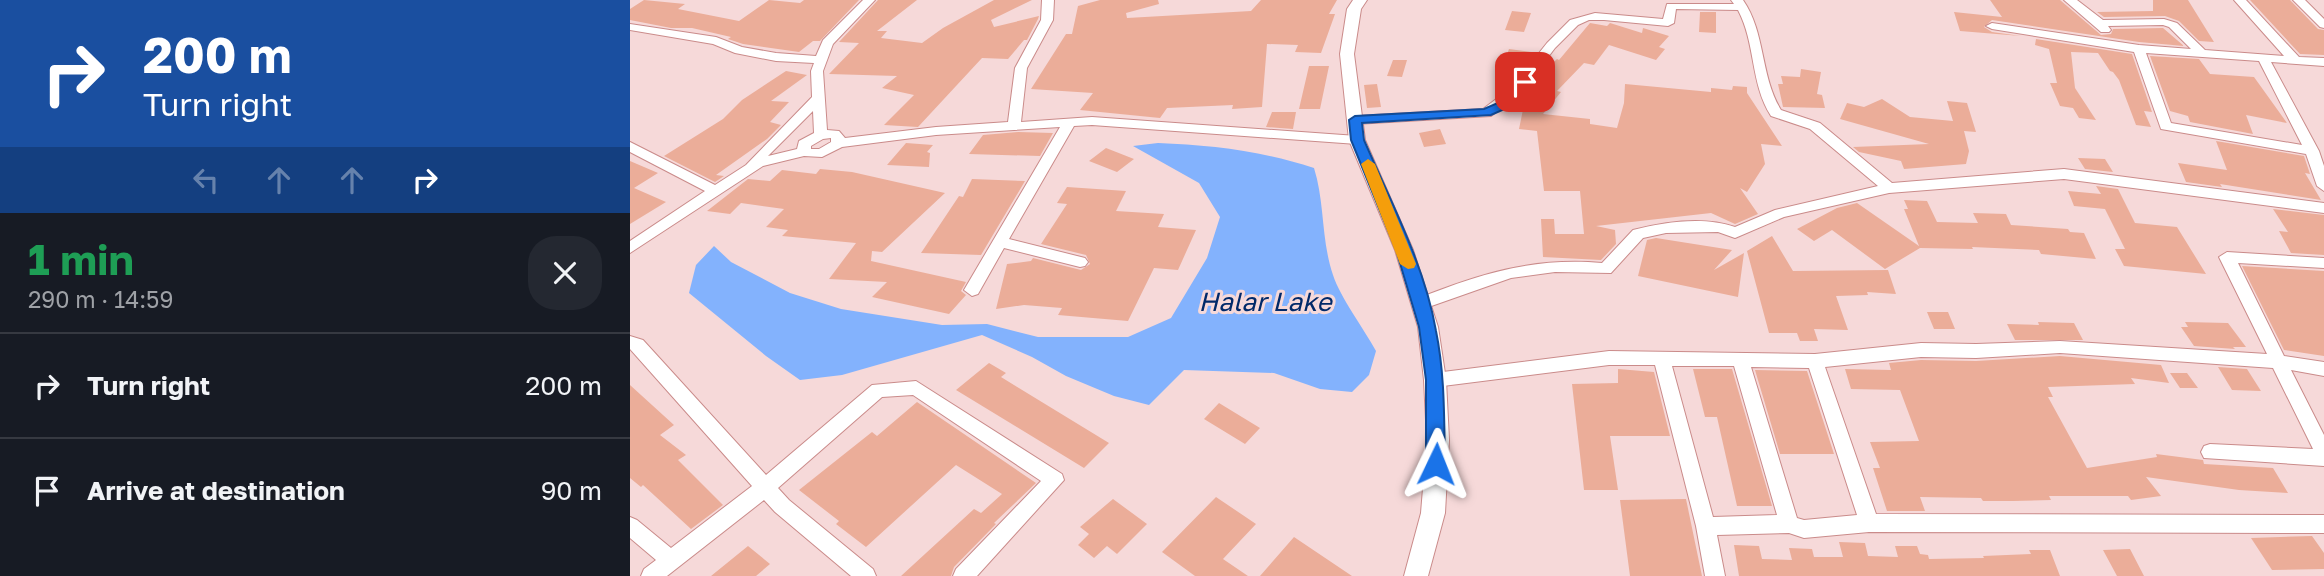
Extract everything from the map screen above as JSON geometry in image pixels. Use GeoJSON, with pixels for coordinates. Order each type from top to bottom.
{"type":"FeatureCollection","features":[{"type":"Feature","properties":{"kind":"street"},"geometry":{"type":"LineString","coordinates":[[821,135],[817,71],[827,43],[869,0]]}},
{"type":"Feature","properties":{"kind":"street"},"geometry":{"type":"LineString","coordinates":[[1014,126],[1021,68],[1047,20],[1048,0]]}},
{"type":"Feature","properties":{"kind":"street"},"geometry":{"type":"LineString","coordinates":[[1360,0],[1354,9],[1347,54],[1357,140],[1404,250],[1428,327],[1435,380],[1438,440],[1433,513],[1416,576]]}},
{"type":"Feature","properties":{"kind":"street"},"geometry":{"type":"LineString","coordinates":[[2070,0],[2100,23],[2114,44]]}},
{"type":"Feature","properties":{"kind":"street"},"geometry":{"type":"LineString","coordinates":[[2241,0],[2296,61]]}},
{"type":"Feature","properties":{"kind":"street"},"geometry":{"type":"LineString","coordinates":[[1355,120],[1486,113],[1503,106],[1569,25],[1586,17],[1668,23],[1671,6],[1740,3],[1749,15],[1762,71],[1762,83],[1776,113],[1815,126],[1889,188]]}},
{"type":"Feature","properties":{"kind":"street"},"geometry":{"type":"LineString","coordinates":[[2301,3],[2324,7]]}},
{"type":"Feature","properties":{"kind":"street"},"geometry":{"type":"LineString","coordinates":[[2301,3],[2324,25]]}},
{"type":"Feature","properties":{"kind":"street"},"geometry":{"type":"LineString","coordinates":[[2100,23],[2164,22],[2173,25],[2200,51]]}},
{"type":"Feature","properties":{"kind":"street"},"geometry":{"type":"LineString","coordinates":[[1992,26],[2139,48],[2324,62]]}},
{"type":"Feature","properties":{"kind":"street"},"geometry":{"type":"LineString","coordinates":[[630,27],[716,41],[739,50],[776,57],[821,60]]}},
{"type":"Feature","properties":{"kind":"street"},"geometry":{"type":"LineString","coordinates":[[2139,48],[2166,126],[2312,151]]}},
{"type":"Feature","properties":{"kind":"street"},"geometry":{"type":"LineString","coordinates":[[2263,58],[2312,151],[2324,186]]}},
{"type":"Feature","properties":{"kind":"street"},"geometry":{"type":"LineString","coordinates":[[743,173],[819,98]]}},
{"type":"Feature","properties":{"kind":"street"},"geometry":{"type":"LineString","coordinates":[[630,248],[758,163],[804,152],[821,153],[838,143],[936,131],[1092,121],[1357,140]]}},
{"type":"Feature","properties":{"kind":"street"},"geometry":{"type":"LineString","coordinates":[[972,290],[1070,122]]}},
{"type":"Feature","properties":{"kind":"street"},"geometry":{"type":"LineString","coordinates":[[804,152],[804,145],[821,135],[838,136],[838,143]]}},
{"type":"Feature","properties":{"kind":"street"},"geometry":{"type":"LineString","coordinates":[[630,146],[716,191]]}},
{"type":"Feature","properties":{"kind":"street"},"geometry":{"type":"LineString","coordinates":[[1420,304],[1472,282],[1533,267],[1571,265],[1606,270],[1638,234],[1666,228],[1719,227],[1735,233],[1780,213],[1889,188],[2064,174],[2324,208]]}},
{"type":"Feature","properties":{"kind":"street"},"geometry":{"type":"LineString","coordinates":[[1000,242],[1080,262]]}},
{"type":"Feature","properties":{"kind":"street"},"geometry":{"type":"LineString","coordinates":[[2210,452],[2324,456],[2281,362],[2227,257],[2324,263]]}},
{"type":"Feature","properties":{"kind":"street"},"geometry":{"type":"LineString","coordinates":[[632,346],[782,506],[866,576]]}},
{"type":"Feature","properties":{"kind":"street"},"geometry":{"type":"LineString","coordinates":[[1435,380],[1609,358],[1740,358],[1815,362],[1921,350],[1976,351],[2060,347],[2281,362],[2324,369]]}},
{"type":"Feature","properties":{"kind":"street"},"geometry":{"type":"LineString","coordinates":[[1740,358],[1789,524]]}},
{"type":"Feature","properties":{"kind":"street"},"geometry":{"type":"LineString","coordinates":[[1662,360],[1706,526],[1715,576]]}},
{"type":"Feature","properties":{"kind":"street"},"geometry":{"type":"LineString","coordinates":[[1815,362],[1869,523]]}},
{"type":"Feature","properties":{"kind":"street"},"geometry":{"type":"LineString","coordinates":[[651,576],[766,487],[878,390],[916,388],[1055,480],[963,576]]}},
{"type":"Feature","properties":{"kind":"street"},"geometry":{"type":"LineString","coordinates":[[1706,526],[1789,524],[1804,529],[1869,523],[2324,524]]}},
{"type":"Feature","properties":{"kind":"street"},"geometry":{"type":"LineString","coordinates":[[630,526],[670,561]]}},
{"type":"Feature","properties":{"kind":"water","name":"Halar Lake"},"geometry":{"type":"Polygon","coordinates":[[[1158,143],[1237,150],[1314,168],[1329,262],[1336,284],[1376,351],[1369,375],[1352,392],[1320,389],[1274,373],[1184,370],[1149,405],[1114,396],[1066,376],[1032,357],[982,335],[842,375],[800,380],[689,293],[696,265],[714,246],[731,262],[790,293],[841,309],[942,325],[987,324],[1038,337],[1128,337],[1171,318],[1207,258],[1220,217],[1199,183],[1133,146],[1158,143]]]}},
{"type":"Feature","properties":{"kind":"building"},"geometry":{"type":"Polygon","coordinates":[[[644,0],[685,4],[678,9],[739,21],[769,0],[800,3],[804,0],[859,0],[820,41],[813,41],[799,52],[743,44],[728,39],[731,37],[692,28],[671,28],[630,20],[630,9],[644,0]]]}},
{"type":"Feature","properties":{"kind":"building"},"geometry":{"type":"Polygon","coordinates":[[[878,0],[917,0],[877,31],[887,31],[881,38],[922,43],[943,28],[994,0],[1032,0],[991,20],[994,27],[1039,16],[1027,40],[1024,40],[1008,59],[982,58],[918,127],[884,125],[914,95],[882,88],[897,76],[829,74],[859,43],[839,42],[878,0]]]}},
{"type":"Feature","properties":{"kind":"building"},"geometry":{"type":"Polygon","coordinates":[[[1100,0],[1158,0],[1159,4],[1126,13],[1127,18],[1251,11],[1261,0],[1337,0],[1329,14],[1335,14],[1321,53],[1295,52],[1298,45],[1267,44],[1262,107],[1232,109],[1233,105],[1167,108],[1160,118],[1080,110],[1093,93],[1031,89],[1066,34],[1072,34],[1078,6],[1100,0]]]}},
{"type":"Feature","properties":{"kind":"building"},"geometry":{"type":"Polygon","coordinates":[[[1990,0],[2060,0],[2101,35],[2111,34],[2113,29],[2163,28],[2184,46],[2139,42],[1992,20],[1984,27],[1992,32],[2021,36],[1960,31],[1954,12],[2002,17],[1990,0]]]}},
{"type":"Feature","properties":{"kind":"building"},"geometry":{"type":"Polygon","coordinates":[[[2153,0],[2188,0],[2214,42],[2199,41],[2179,21],[2165,16],[2104,17],[2097,12],[2153,11],[2153,0]]]}},
{"type":"Feature","properties":{"kind":"building"},"geometry":{"type":"Polygon","coordinates":[[[2250,0],[2290,0],[2318,29],[2324,30],[2324,55],[2300,54],[2250,0]]]}},
{"type":"Feature","properties":{"kind":"building"},"geometry":{"type":"Polygon","coordinates":[[[1512,11],[1531,13],[1524,32],[1505,30],[1512,11]]]}},
{"type":"Feature","properties":{"kind":"building"},"geometry":{"type":"Polygon","coordinates":[[[1700,12],[1716,12],[1716,33],[1699,32],[1700,12]]]}},
{"type":"Feature","properties":{"kind":"building"},"geometry":{"type":"Polygon","coordinates":[[[1590,23],[1607,26],[1610,23],[1642,33],[1643,28],[1669,36],[1659,47],[1665,49],[1656,60],[1609,45],[1594,65],[1584,63],[1557,91],[1561,92],[1543,114],[1590,119],[1590,124],[1617,128],[1624,103],[1625,84],[1711,92],[1711,88],[1732,90],[1733,86],[1747,87],[1747,93],[1782,146],[1761,144],[1765,164],[1747,192],[1740,188],[1758,214],[1735,224],[1711,213],[1596,226],[1615,230],[1616,244],[1601,260],[1543,257],[1541,219],[1554,219],[1555,234],[1584,234],[1580,191],[1544,191],[1537,131],[1519,129],[1525,100],[1540,84],[1532,83],[1559,60],[1590,23]]]}},
{"type":"Feature","properties":{"kind":"building"},"geometry":{"type":"Polygon","coordinates":[[[2036,39],[2132,54],[2152,112],[2144,111],[2151,127],[2136,125],[2119,80],[2098,53],[2071,52],[2075,88],[2096,120],[2079,118],[2073,108],[2060,106],[2050,83],[2057,83],[2049,49],[2035,45],[2036,39]]]}},
{"type":"Feature","properties":{"kind":"building"},"geometry":{"type":"Polygon","coordinates":[[[1509,49],[1531,52],[1527,64],[1514,80],[1499,78],[1509,49]]]}},
{"type":"Feature","properties":{"kind":"building"},"geometry":{"type":"Polygon","coordinates":[[[2150,56],[2199,59],[2210,74],[2254,77],[2287,123],[2246,115],[2253,134],[2190,122],[2188,116],[2170,111],[2150,56]]]}},
{"type":"Feature","properties":{"kind":"building"},"geometry":{"type":"Polygon","coordinates":[[[1393,60],[1407,60],[1402,77],[1387,76],[1393,60]]]}},
{"type":"Feature","properties":{"kind":"building"},"geometry":{"type":"Polygon","coordinates":[[[1309,66],[1329,66],[1320,109],[1299,109],[1309,66]]]}},
{"type":"Feature","properties":{"kind":"building"},"geometry":{"type":"Polygon","coordinates":[[[1801,69],[1821,72],[1817,94],[1822,95],[1825,108],[1783,107],[1778,84],[1783,84],[1781,76],[1800,77],[1801,69]]]}},
{"type":"Feature","properties":{"kind":"building"},"geometry":{"type":"Polygon","coordinates":[[[786,71],[807,75],[771,101],[789,102],[770,122],[781,125],[767,139],[716,175],[724,176],[715,182],[664,156],[723,119],[742,100],[786,71]]]}},
{"type":"Feature","properties":{"kind":"building"},"geometry":{"type":"Polygon","coordinates":[[[1377,84],[1381,107],[1367,108],[1364,85],[1377,84]]]}},
{"type":"Feature","properties":{"kind":"building"},"geometry":{"type":"Polygon","coordinates":[[[1882,99],[1910,117],[1953,121],[1947,101],[1967,103],[1976,132],[1964,131],[1969,151],[1966,164],[1904,169],[1901,161],[1859,152],[1853,147],[1929,144],[1840,119],[1847,103],[1864,107],[1882,99]]]}},
{"type":"Feature","properties":{"kind":"building"},"geometry":{"type":"Polygon","coordinates":[[[1272,112],[1296,112],[1293,129],[1266,127],[1272,112]]]}},
{"type":"Feature","properties":{"kind":"building"},"geometry":{"type":"Polygon","coordinates":[[[1440,129],[1446,144],[1424,147],[1419,133],[1440,129]]]}},
{"type":"Feature","properties":{"kind":"building"},"geometry":{"type":"Polygon","coordinates":[[[1053,133],[1040,156],[969,154],[983,135],[1053,133]]]}},
{"type":"Feature","properties":{"kind":"building"},"geometry":{"type":"Polygon","coordinates":[[[2216,141],[2304,156],[2310,174],[2305,173],[2321,200],[2220,184],[2222,187],[2186,182],[2178,163],[2227,170],[2216,141]]]}},
{"type":"Feature","properties":{"kind":"building"},"geometry":{"type":"Polygon","coordinates":[[[906,143],[933,145],[927,152],[930,153],[929,167],[887,165],[906,143]]]}},
{"type":"Feature","properties":{"kind":"building"},"geometry":{"type":"Polygon","coordinates":[[[1106,148],[1134,159],[1117,172],[1089,161],[1106,148]]]}},
{"type":"Feature","properties":{"kind":"building"},"geometry":{"type":"Polygon","coordinates":[[[2078,158],[2105,159],[2113,172],[2085,169],[2078,158]]]}},
{"type":"Feature","properties":{"kind":"building"},"geometry":{"type":"Polygon","coordinates":[[[630,161],[658,173],[634,188],[666,202],[630,224],[630,161]]]}},
{"type":"Feature","properties":{"kind":"building"},"geometry":{"type":"Polygon","coordinates":[[[820,169],[852,172],[945,193],[882,252],[872,251],[871,261],[966,282],[961,291],[966,295],[949,314],[872,297],[887,282],[829,279],[856,243],[782,236],[788,230],[766,227],[784,209],[741,203],[730,214],[707,211],[748,179],[770,181],[782,170],[816,174],[820,169]]]}},
{"type":"Feature","properties":{"kind":"building"},"geometry":{"type":"Polygon","coordinates":[[[972,179],[1025,181],[981,255],[921,253],[959,196],[963,197],[972,179]]]}},
{"type":"Feature","properties":{"kind":"building"},"geometry":{"type":"Polygon","coordinates":[[[2096,186],[2118,189],[2135,223],[2177,227],[2206,274],[2124,266],[2115,249],[2125,249],[2105,209],[2074,206],[2068,191],[2101,194],[2096,186]]]}},
{"type":"Feature","properties":{"kind":"building"},"geometry":{"type":"Polygon","coordinates":[[[1067,187],[1126,191],[1116,211],[1164,214],[1158,227],[1196,230],[1178,270],[1154,268],[1128,321],[1058,315],[1062,308],[1024,305],[996,309],[1007,264],[1031,261],[1033,258],[1081,270],[1090,264],[1086,255],[1041,244],[1067,204],[1057,203],[1067,187]]]}},
{"type":"Feature","properties":{"kind":"building"},"geometry":{"type":"Polygon","coordinates":[[[1904,200],[1927,201],[1937,222],[1978,223],[1973,213],[2006,214],[2011,225],[2068,229],[2070,232],[2084,233],[2096,259],[2041,254],[2039,250],[1920,248],[1885,269],[1832,230],[1814,241],[1797,229],[1837,208],[1857,203],[1919,246],[1904,209],[1908,209],[1904,200]]]}},
{"type":"Feature","properties":{"kind":"building"},"geometry":{"type":"Polygon","coordinates":[[[2273,209],[2324,215],[2324,255],[2291,253],[2279,231],[2288,232],[2273,209]]]}},
{"type":"Feature","properties":{"kind":"building"},"geometry":{"type":"Polygon","coordinates":[[[1772,236],[1793,271],[1888,270],[1896,294],[1867,292],[1868,295],[1836,296],[1848,330],[1814,329],[1818,341],[1800,341],[1797,333],[1769,333],[1747,251],[1772,236]]]}},
{"type":"Feature","properties":{"kind":"building"},"geometry":{"type":"Polygon","coordinates":[[[1656,238],[1732,250],[1714,270],[1744,253],[1738,297],[1638,276],[1647,240],[1656,238]]]}},
{"type":"Feature","properties":{"kind":"building"},"geometry":{"type":"Polygon","coordinates":[[[2242,266],[2324,271],[2324,356],[2284,350],[2242,266]]]}},
{"type":"Feature","properties":{"kind":"building"},"geometry":{"type":"Polygon","coordinates":[[[1927,312],[1948,312],[1955,329],[1934,329],[1927,312]]]}},
{"type":"Feature","properties":{"kind":"building"},"geometry":{"type":"Polygon","coordinates":[[[2038,322],[2074,323],[2083,340],[2015,340],[2007,324],[2039,325],[2038,322]]]}},
{"type":"Feature","properties":{"kind":"building"},"geometry":{"type":"Polygon","coordinates":[[[2185,322],[2228,323],[2246,347],[2233,347],[2235,349],[2194,346],[2181,327],[2188,327],[2185,322]]]}},
{"type":"Feature","properties":{"kind":"building"},"geometry":{"type":"Polygon","coordinates":[[[2060,356],[2161,365],[2169,383],[2131,378],[2135,384],[2048,387],[2053,397],[2048,397],[2087,468],[2157,457],[2156,454],[2203,460],[2204,464],[2273,468],[2288,493],[2239,490],[2146,477],[2161,496],[2131,500],[2128,496],[2049,496],[2051,500],[2013,501],[1920,497],[1925,511],[1887,511],[1873,468],[1880,468],[1870,442],[1919,441],[1900,390],[1851,389],[1845,369],[1891,370],[1889,363],[1921,360],[1976,361],[2060,356]]]}},
{"type":"Feature","properties":{"kind":"building"},"geometry":{"type":"Polygon","coordinates":[[[989,363],[1006,373],[1001,377],[1109,443],[1084,468],[956,390],[989,363]]]}},
{"type":"Feature","properties":{"kind":"building"},"geometry":{"type":"Polygon","coordinates":[[[2218,367],[2247,369],[2261,391],[2232,390],[2218,367]]]}},
{"type":"Feature","properties":{"kind":"building"},"geometry":{"type":"Polygon","coordinates":[[[1618,369],[1654,372],[1670,436],[1610,436],[1618,490],[1584,490],[1572,384],[1618,383],[1618,369]]]}},
{"type":"Feature","properties":{"kind":"building"},"geometry":{"type":"Polygon","coordinates":[[[1693,369],[1732,369],[1772,506],[1737,506],[1717,417],[1705,417],[1693,369]]]}},
{"type":"Feature","properties":{"kind":"building"},"geometry":{"type":"Polygon","coordinates":[[[1755,370],[1807,371],[1834,454],[1780,454],[1755,370]]]}},
{"type":"Feature","properties":{"kind":"building"},"geometry":{"type":"Polygon","coordinates":[[[2170,373],[2187,373],[2198,388],[2180,388],[2170,373]]]}},
{"type":"Feature","properties":{"kind":"building"},"geometry":{"type":"Polygon","coordinates":[[[630,385],[674,425],[660,435],[686,455],[678,460],[723,505],[691,529],[643,485],[641,487],[630,478],[630,385]]]}},
{"type":"Feature","properties":{"kind":"building"},"geometry":{"type":"Polygon","coordinates":[[[917,402],[1036,483],[994,523],[996,524],[954,567],[951,576],[901,576],[974,509],[981,513],[1002,494],[956,465],[866,547],[836,524],[839,521],[799,490],[872,432],[877,436],[917,402]]]}},
{"type":"Feature","properties":{"kind":"building"},"geometry":{"type":"Polygon","coordinates":[[[1219,403],[1260,428],[1245,444],[1204,419],[1219,403]]]}},
{"type":"Feature","properties":{"kind":"building"},"geometry":{"type":"Polygon","coordinates":[[[1216,497],[1256,524],[1223,559],[1248,576],[1195,576],[1162,552],[1216,497]]]}},
{"type":"Feature","properties":{"kind":"building"},"geometry":{"type":"Polygon","coordinates":[[[1113,499],[1147,524],[1117,554],[1107,546],[1094,558],[1078,545],[1089,534],[1080,527],[1113,499]]]}},
{"type":"Feature","properties":{"kind":"building"},"geometry":{"type":"Polygon","coordinates":[[[1686,499],[1702,576],[1630,576],[1620,500],[1686,499]]]}},
{"type":"Feature","properties":{"kind":"building"},"geometry":{"type":"Polygon","coordinates":[[[2312,536],[2324,553],[2324,569],[2272,570],[2251,538],[2312,536]]]}},
{"type":"Feature","properties":{"kind":"building"},"geometry":{"type":"Polygon","coordinates":[[[1294,537],[1352,576],[1260,576],[1294,537]]]}},
{"type":"Feature","properties":{"kind":"building"},"geometry":{"type":"Polygon","coordinates":[[[1839,542],[1865,543],[1868,556],[1898,557],[1895,546],[1917,546],[1920,554],[1928,555],[1929,559],[1984,558],[1983,556],[2031,554],[2029,550],[2050,550],[2060,576],[1739,576],[1734,545],[1759,546],[1762,559],[1792,560],[1789,548],[1812,549],[1814,557],[1843,557],[1839,542]]]}},
{"type":"Feature","properties":{"kind":"building"},"geometry":{"type":"Polygon","coordinates":[[[748,546],[770,564],[756,576],[711,576],[748,546]]]}},
{"type":"Feature","properties":{"kind":"building"},"geometry":{"type":"Polygon","coordinates":[[[2130,549],[2144,576],[2117,576],[2103,550],[2130,549]]]}},
{"type":"Feature","properties":{"kind":"slow traffic"},"geometry":{"type":"LineString","coordinates":[[1368,164],[1408,264]]}},
{"type":"Feature","properties":{"kind":"route"},"geometry":{"type":"LineString","coordinates":[[1436,464],[1438,440],[1435,380],[1428,327],[1404,250],[1357,140],[1355,120],[1486,113],[1503,106],[1525,82]]}}]}
